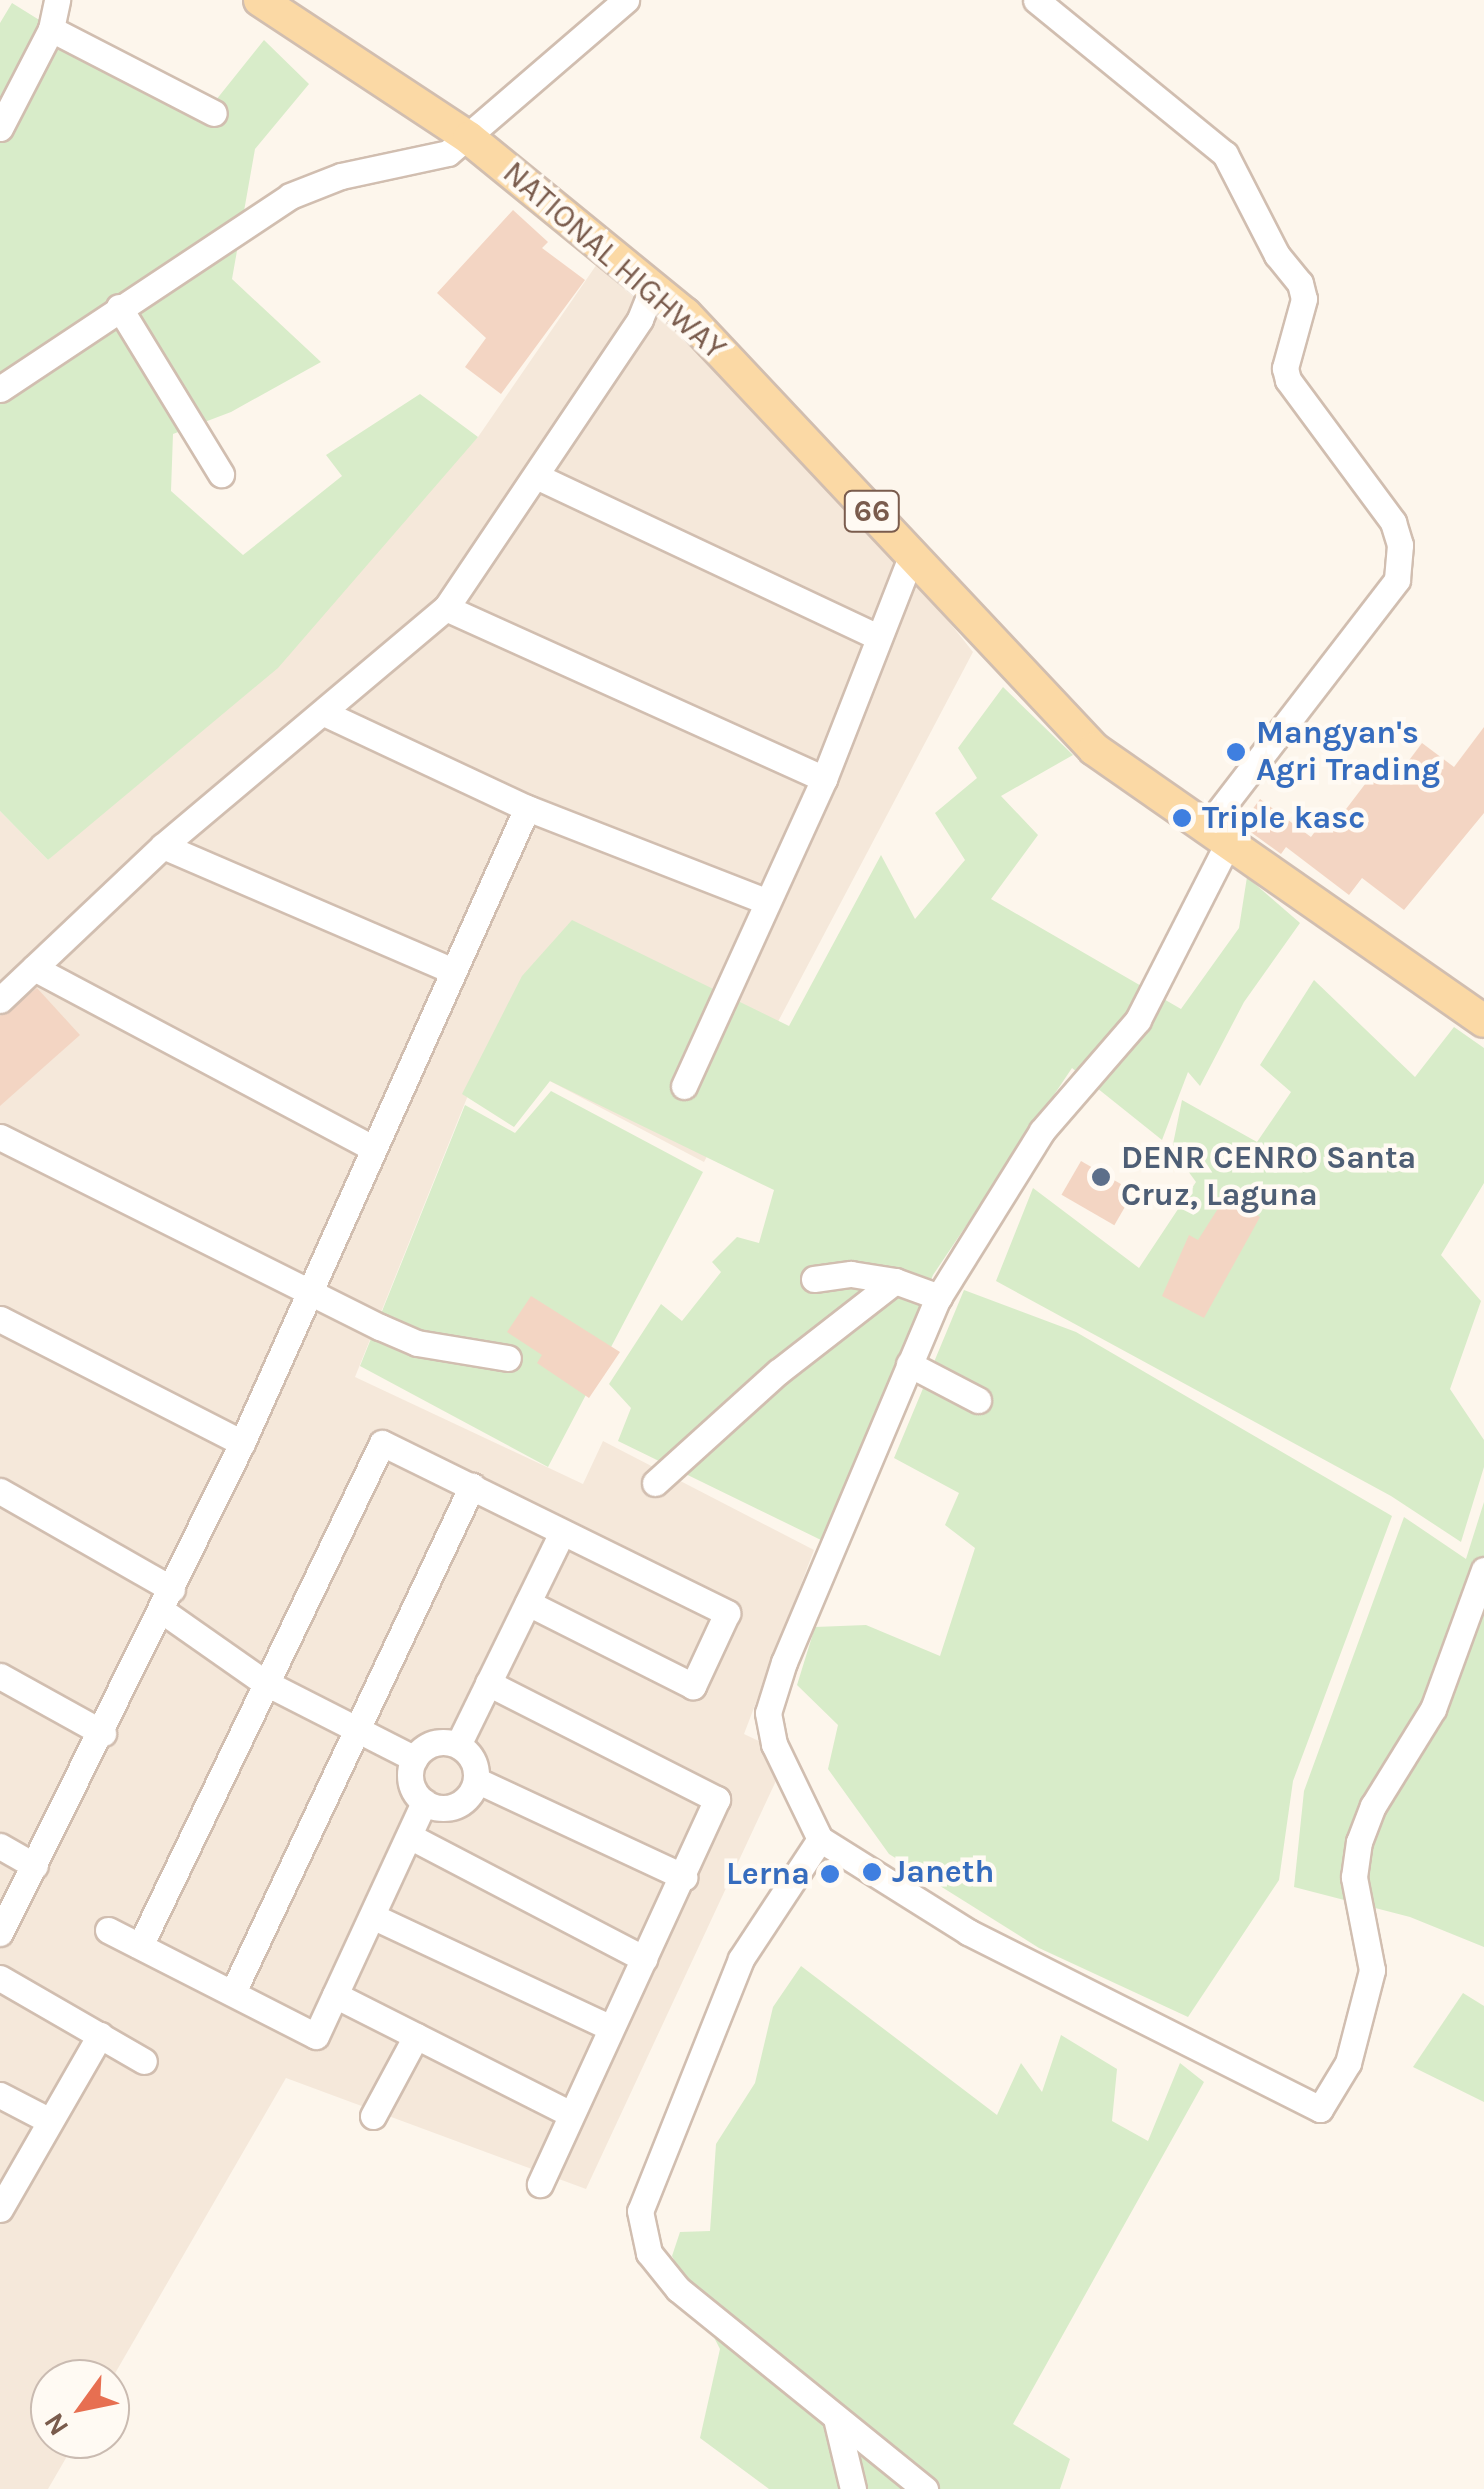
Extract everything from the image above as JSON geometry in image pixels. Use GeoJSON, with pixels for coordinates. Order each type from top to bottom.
{"type":"FeatureCollection","features":[{"type":"Feature","properties":{"kind":"main road","name":"NATIONAL HIGHWAY"},"geometry":{"type":"LineString","coordinates":[[260,0],[469,138],[653,287],[1094,749],[1484,1021]]}},
{"type":"Feature","properties":{"kind":"street"},"geometry":{"type":"LineString","coordinates":[[0,128],[51,29],[58,0]]}},
{"type":"Feature","properties":{"kind":"street"},"geometry":{"type":"LineString","coordinates":[[0,390],[120,306],[290,196],[340,176],[448,154],[626,0]]}},
{"type":"Feature","properties":{"kind":"street"},"geometry":{"type":"LineString","coordinates":[[1036,0],[1224,154],[1270,241],[1300,283],[1304,299],[1285,368],[1288,380],[1393,522],[1400,545],[1397,580],[1217,836],[1138,1020],[1042,1131],[938,1297],[768,1713],[774,1744],[820,1838],[968,1932],[1320,2110],[1348,2063],[1372,1970],[1354,1878],[1359,1842],[1373,1806],[1433,1708],[1484,1570]]}},
{"type":"Feature","properties":{"kind":"street"},"geometry":{"type":"LineString","coordinates":[[51,29],[214,113]]}},
{"type":"Feature","properties":{"kind":"street"},"geometry":{"type":"LineString","coordinates":[[0,1000],[163,846],[446,608],[640,319],[653,287]]}},
{"type":"Feature","properties":{"kind":"street"},"geometry":{"type":"LineString","coordinates":[[120,306],[221,474]]}},
{"type":"Feature","properties":{"kind":"street"},"geometry":{"type":"LineString","coordinates":[[536,476],[878,637]]}},
{"type":"Feature","properties":{"kind":"street"},"geometry":{"type":"LineString","coordinates":[[684,1086],[824,780],[912,554]]}},
{"type":"Feature","properties":{"kind":"street"},"geometry":{"type":"LineString","coordinates":[[446,608],[824,780]]}},
{"type":"Feature","properties":{"kind":"street"},"geometry":{"type":"LineString","coordinates":[[324,713],[528,808],[766,901]]}},
{"type":"Feature","properties":{"kind":"street"},"geometry":{"type":"LineString","coordinates":[[0,1933],[103,1733],[242,1443],[528,808]]}},
{"type":"Feature","properties":{"kind":"street"},"geometry":{"type":"LineString","coordinates":[[163,846],[454,972]]}},
{"type":"Feature","properties":{"kind":"street"},"geometry":{"type":"LineString","coordinates":[[34,968],[372,1148]]}},
{"type":"Feature","properties":{"kind":"street"},"geometry":{"type":"LineString","coordinates":[[0,1137],[418,1343],[508,1358]]}},
{"type":"Feature","properties":{"kind":"street"},"geometry":{"type":"LineString","coordinates":[[814,1278],[851,1274],[895,1281],[938,1297]]}},
{"type":"Feature","properties":{"kind":"street"},"geometry":{"type":"LineString","coordinates":[[655,1483],[778,1372],[895,1281]]}},
{"type":"Feature","properties":{"kind":"street"},"geometry":{"type":"LineString","coordinates":[[0,1320],[242,1443]]}},
{"type":"Feature","properties":{"kind":"street"},"geometry":{"type":"LineString","coordinates":[[909,1364],[978,1400]]}},
{"type":"Feature","properties":{"kind":"street"},"geometry":{"type":"LineString","coordinates":[[140,1946],[382,1443],[727,1613],[694,1686],[528,1602]]}},
{"type":"Feature","properties":{"kind":"street"},"geometry":{"type":"LineString","coordinates":[[233,1992],[472,1486]]}},
{"type":"Feature","properties":{"kind":"street"},"geometry":{"type":"LineString","coordinates":[[0,1490],[166,1600],[264,1682],[414,1759]]}},
{"type":"Feature","properties":{"kind":"street"},"geometry":{"type":"LineString","coordinates":[[458,1746],[562,1533]]}},
{"type":"Feature","properties":{"kind":"street"},"geometry":{"type":"LineString","coordinates":[[0,1676],[103,1733]]}},
{"type":"Feature","properties":{"kind":"street"},"geometry":{"type":"LineString","coordinates":[[488,1683],[718,1800],[609,2027],[540,2184]]}},
{"type":"Feature","properties":{"kind":"street"},"geometry":{"type":"LineString","coordinates":[[433,1744],[458,1746],[472,1761],[476,1780],[454,1807],[424,1802],[411,1782],[414,1759],[433,1744]]}},
{"type":"Feature","properties":{"kind":"street"},"geometry":{"type":"LineString","coordinates":[[476,1780],[684,1877]]}},
{"type":"Feature","properties":{"kind":"street"},"geometry":{"type":"LineString","coordinates":[[108,1930],[316,2036],[413,1838],[424,1802]]}},
{"type":"Feature","properties":{"kind":"street"},"geometry":{"type":"LineString","coordinates":[[413,1838],[644,1959]]}},
{"type":"Feature","properties":{"kind":"street"},"geometry":{"type":"LineString","coordinates":[[820,1838],[741,1958],[640,2211],[648,2253],[678,2290],[925,2489]]}},
{"type":"Feature","properties":{"kind":"street"},"geometry":{"type":"LineString","coordinates":[[0,1846],[35,1866]]}},
{"type":"Feature","properties":{"kind":"street"},"geometry":{"type":"LineString","coordinates":[[372,1916],[609,2027]]}},
{"type":"Feature","properties":{"kind":"street"},"geometry":{"type":"LineString","coordinates":[[0,1978],[144,2061]]}},
{"type":"Feature","properties":{"kind":"street"},"geometry":{"type":"LineString","coordinates":[[334,1995],[570,2114]]}},
{"type":"Feature","properties":{"kind":"street"},"geometry":{"type":"LineString","coordinates":[[0,2209],[100,2035]]}},
{"type":"Feature","properties":{"kind":"street"},"geometry":{"type":"LineString","coordinates":[[373,2116],[416,2036]]}},
{"type":"Feature","properties":{"kind":"street"},"geometry":{"type":"LineString","coordinates":[[0,2095],[48,2120]]}},
{"type":"Feature","properties":{"kind":"street"},"geometry":{"type":"LineString","coordinates":[[836,2418],[853,2489]]}},
{"type":"Feature","properties":{"kind":"shaded area"},"geometry":{"type":"Polygon","coordinates":[[[597,264],[648,298],[907,569],[973,652],[704,1162],[487,1048],[355,1377],[583,1484],[603,1441],[814,1550],[744,1734],[788,1755],[586,2189],[286,2078],[123,2359],[30,2359],[30,2459],[65,2459],[48,2489],[0,2489],[0,811],[48,860],[478,437],[597,264]]]}},
{"type":"Feature","properties":{"kind":"green space"},"geometry":{"type":"Polygon","coordinates":[[[12,3],[200,120],[264,40],[309,84],[255,149],[232,279],[321,362],[231,412],[173,434],[171,491],[243,555],[342,476],[326,455],[420,394],[478,437],[278,668],[48,860],[0,811],[0,23],[12,3]]]}},
{"type":"Feature","properties":{"kind":"green space"},"geometry":{"type":"Polygon","coordinates":[[[1003,687],[1073,755],[1001,796],[1038,835],[991,899],[1181,1009],[1239,928],[1247,877],[1300,923],[1244,1002],[1200,1086],[1188,1072],[1162,1140],[1072,1068],[933,1275],[821,1540],[618,1441],[631,1408],[609,1384],[661,1304],[682,1321],[721,1272],[712,1262],[737,1237],[759,1243],[774,1190],[550,1081],[514,1127],[462,1094],[522,976],[572,920],[789,1026],[881,855],[915,919],[965,860],[935,813],[977,778],[958,748],[1003,687]]]}},
{"type":"Feature","properties":{"kind":"green space"},"geometry":{"type":"Polygon","coordinates":[[[1314,980],[1415,1077],[1454,1027],[1484,1048],[1484,1183],[1441,1255],[1481,1301],[1450,1389],[1484,1440],[1484,1467],[1461,1542],[1391,1496],[996,1281],[1033,1188],[1139,1268],[1196,1182],[1172,1149],[1182,1100],[1257,1142],[1291,1092],[1260,1065],[1314,980]]]}},
{"type":"Feature","properties":{"kind":"green space"},"geometry":{"type":"Polygon","coordinates":[[[551,1091],[703,1172],[548,1467],[360,1366],[465,1105],[515,1133],[551,1091]]]}},
{"type":"Feature","properties":{"kind":"green space"},"geometry":{"type":"Polygon","coordinates":[[[964,1290],[1076,1332],[1392,1516],[1293,1781],[1279,1880],[1188,2017],[1039,1948],[889,1854],[828,1769],[838,1725],[797,1685],[815,1627],[866,1625],[940,1656],[975,1548],[945,1525],[959,1493],[894,1458],[964,1290]]]}},
{"type":"Feature","properties":{"kind":"green space"},"geometry":{"type":"Polygon","coordinates":[[[1484,1502],[1484,1947],[1410,1917],[1294,1887],[1304,1791],[1404,1517],[1466,1559],[1484,1502]]]}},
{"type":"Feature","properties":{"kind":"green space"},"geometry":{"type":"Polygon","coordinates":[[[801,1966],[997,2115],[1021,2063],[1042,2092],[1061,2035],[1117,2069],[1112,2121],[1148,2141],[1180,2063],[1204,2082],[1013,2424],[1070,2459],[1060,2489],[769,2489],[700,2438],[720,2349],[672,2256],[680,2232],[710,2231],[716,2144],[755,2083],[773,2007],[801,1966]]]}},
{"type":"Feature","properties":{"kind":"green space"},"geometry":{"type":"Polygon","coordinates":[[[1463,1993],[1484,2006],[1484,2102],[1413,2067],[1463,1993]]]}},
{"type":"Feature","properties":{"kind":"building"},"geometry":{"type":"Polygon","coordinates":[[[513,210],[548,242],[542,248],[585,280],[501,394],[465,367],[486,338],[437,293],[513,210]]]}},
{"type":"Feature","properties":{"kind":"building"},"geometry":{"type":"Polygon","coordinates":[[[1484,727],[1484,813],[1404,910],[1362,878],[1349,895],[1286,847],[1281,854],[1241,825],[1260,799],[1311,837],[1328,814],[1337,821],[1375,771],[1392,783],[1422,743],[1454,767],[1484,727]]]}},
{"type":"Feature","properties":{"kind":"building"},"geometry":{"type":"Polygon","coordinates":[[[37,988],[80,1035],[0,1106],[0,1016],[37,988]]]}},
{"type":"Feature","properties":{"kind":"building"},"geometry":{"type":"Polygon","coordinates":[[[1081,1161],[1134,1192],[1114,1225],[1062,1195],[1081,1161]]]}},
{"type":"Feature","properties":{"kind":"building"},"geometry":{"type":"Polygon","coordinates":[[[1226,1196],[1260,1217],[1204,1318],[1162,1296],[1189,1235],[1198,1240],[1226,1196]]]}},
{"type":"Feature","properties":{"kind":"building"},"geometry":{"type":"Polygon","coordinates":[[[531,1296],[620,1352],[589,1398],[537,1363],[542,1355],[507,1332],[531,1296]]]}},
{"type":"Feature","properties":{"kind":"place","name":"Mangyan's Agri Trading"},"geometry":{"type":"Point","coordinates":[1236,752]}},
{"type":"Feature","properties":{"kind":"place","name":"Triple kasc"},"geometry":{"type":"Point","coordinates":[1182,818]}},
{"type":"Feature","properties":{"kind":"place","name":"DENR CENRO Santa Cruz, Laguna"},"geometry":{"type":"Point","coordinates":[1101,1177]}},
{"type":"Feature","properties":{"kind":"place","name":"Janeth"},"geometry":{"type":"Point","coordinates":[872,1872]}},
{"type":"Feature","properties":{"kind":"place","name":"Lerna"},"geometry":{"type":"Point","coordinates":[830,1874]}}]}
